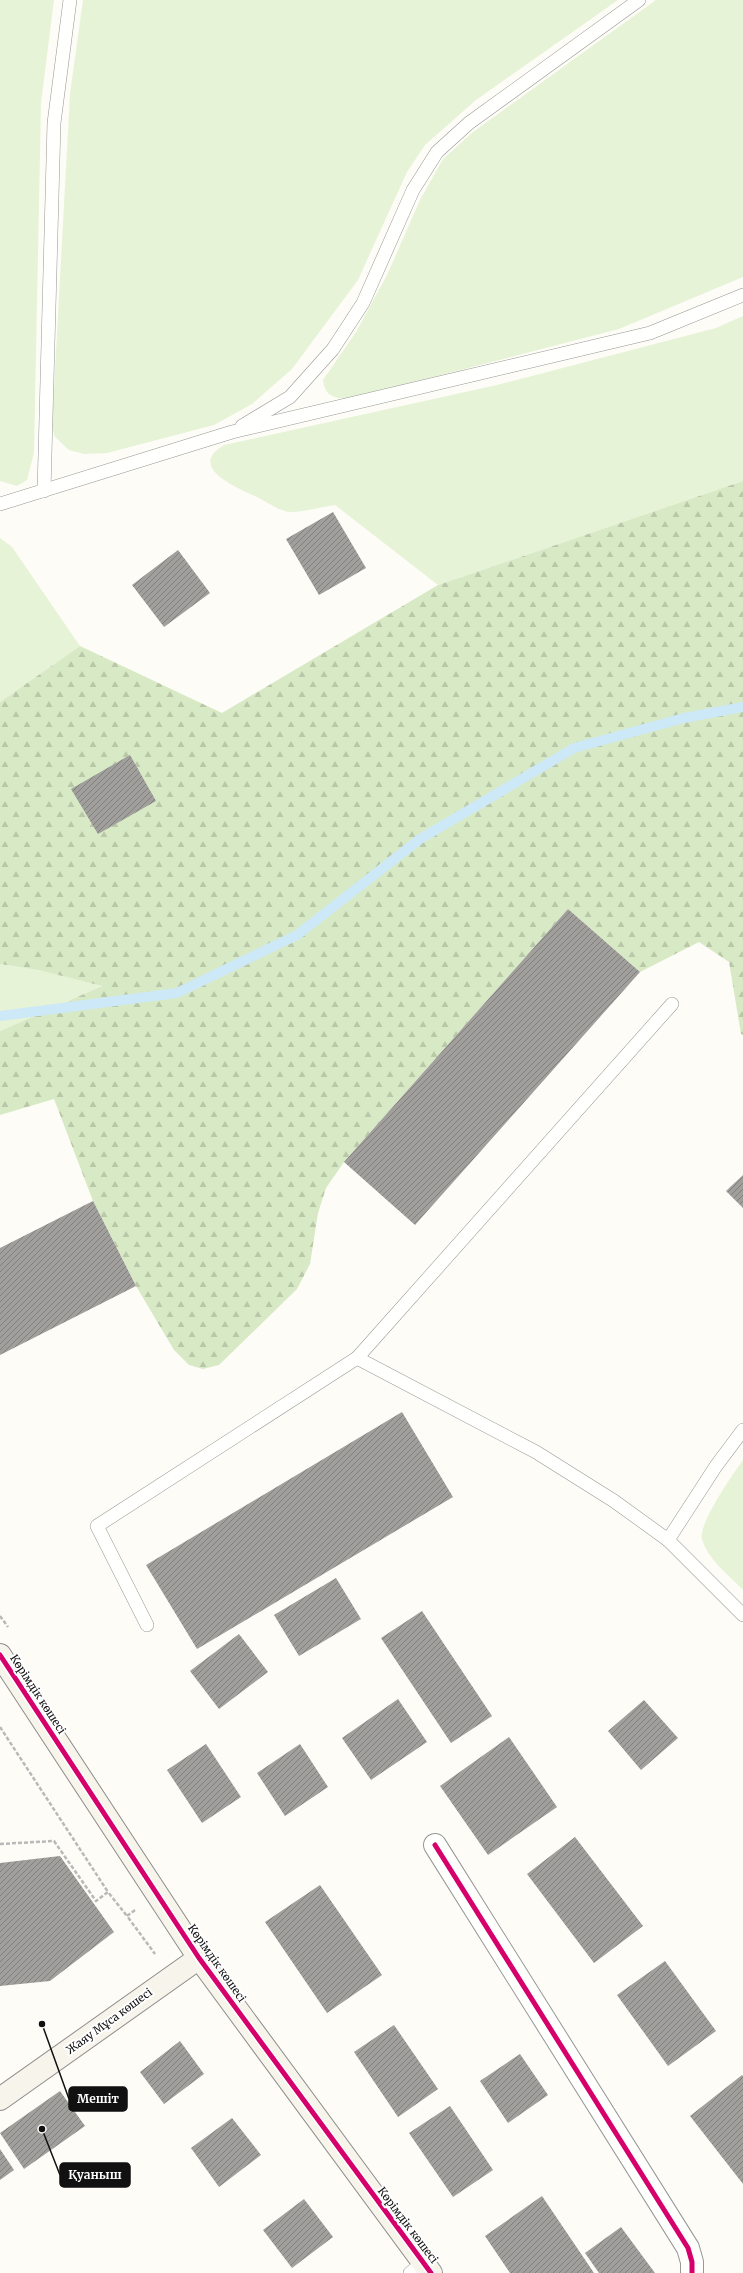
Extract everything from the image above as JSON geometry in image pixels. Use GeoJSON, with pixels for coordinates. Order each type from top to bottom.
{"type":"FeatureCollection","features":[{"type":"Feature","properties":{"kind":"street","name":"Көрімдік көшесі"},"geometry":{"type":"LineString","coordinates":[[0,1655],[199,1958],[421,2270]]}},
{"type":"Feature","properties":{"kind":"street"},"geometry":{"type":"LineString","coordinates":[[435,1845],[688,2248],[692,2262],[692,2273]]}},
{"type":"Feature","properties":{"kind":"street","name":"Жаяу Мұса көшесі"},"geometry":{"type":"LineString","coordinates":[[0,2099],[199,1958]]}},
{"type":"Feature","properties":{"kind":"lane"},"geometry":{"type":"LineString","coordinates":[[44,491],[54,123],[70,0]]}},
{"type":"Feature","properties":{"kind":"lane"},"geometry":{"type":"LineString","coordinates":[[232,432],[290,397],[333,349],[363,303],[413,190],[437,152],[469,122],[639,0]]}},
{"type":"Feature","properties":{"kind":"lane"},"geometry":{"type":"LineString","coordinates":[[0,504],[232,432],[650,332],[743,295]]}},
{"type":"Feature","properties":{"kind":"lane"},"geometry":{"type":"LineString","coordinates":[[147,1625],[97,1526],[357,1358],[672,1004]]}},
{"type":"Feature","properties":{"kind":"lane"},"geometry":{"type":"LineString","coordinates":[[357,1358],[536,1452],[614,1501],[668,1540],[743,1615]]}},
{"type":"Feature","properties":{"kind":"lane"},"geometry":{"type":"LineString","coordinates":[[668,1540],[716,1466],[743,1430]]}},
{"type":"Feature","properties":{"kind":"path"},"geometry":{"type":"LineString","coordinates":[[0,1727],[108,1892],[127,1916]]}},
{"type":"Feature","properties":{"kind":"path"},"geometry":{"type":"LineString","coordinates":[[0,1844],[54,1841],[96,1901],[108,1892]]}},
{"type":"Feature","properties":{"kind":"green space"},"geometry":{"type":"Polygon","coordinates":[[[0,0],[54,0],[41,103],[34,453],[27,480],[17,486],[0,481],[0,0]]]}},
{"type":"Feature","properties":{"kind":"green space"},"geometry":{"type":"Polygon","coordinates":[[[83,0],[618,0],[476,100],[425,145],[407,172],[358,280],[292,369],[252,404],[214,425],[107,453],[84,454],[69,450],[55,437],[52,426],[70,94],[83,0]]]}},
{"type":"Feature","properties":{"kind":"green space"},"geometry":{"type":"Polygon","coordinates":[[[656,0],[743,0],[743,277],[619,329],[349,399],[331,396],[324,386],[323,380],[356,332],[387,275],[420,200],[443,159],[473,132],[656,0]]]}},
{"type":"Feature","properties":{"kind":"green space"},"geometry":{"type":"Polygon","coordinates":[[[743,316],[743,481],[438,585],[335,505],[295,512],[286,512],[229,483],[213,470],[210,462],[214,454],[224,445],[497,385],[716,328],[743,316]]]}},
{"type":"Feature","properties":{"kind":"green space"},"geometry":{"type":"Polygon","coordinates":[[[743,481],[743,1035],[741,1034],[729,962],[699,942],[640,972],[568,909],[344,1162],[326,1188],[318,1213],[310,1264],[297,1289],[219,1365],[203,1369],[189,1365],[174,1350],[136,1286],[93,1201],[54,1099],[0,1115],[0,1031],[102,986],[38,970],[0,964],[0,702],[80,646],[222,713],[438,585],[743,481]]]}},
{"type":"Feature","properties":{"kind":"green space"},"geometry":{"type":"Polygon","coordinates":[[[0,538],[12,547],[80,646],[0,702],[0,538]]]}},
{"type":"Feature","properties":{"kind":"green space"},"geometry":{"type":"Polygon","coordinates":[[[0,964],[38,970],[102,986],[0,1031],[0,964]]]}},
{"type":"Feature","properties":{"kind":"green space"},"geometry":{"type":"Polygon","coordinates":[[[743,1460],[743,1590],[709,1554],[702,1539],[702,1532],[711,1511],[743,1460]]]}},
{"type":"Feature","properties":{"kind":"building"},"geometry":{"type":"Polygon","coordinates":[[[333,512],[366,568],[319,595],[286,539],[333,512]]]}},
{"type":"Feature","properties":{"kind":"building"},"geometry":{"type":"Polygon","coordinates":[[[178,550],[210,593],[164,627],[132,585],[178,550]]]}},
{"type":"Feature","properties":{"kind":"building"},"geometry":{"type":"Polygon","coordinates":[[[130,755],[156,801],[98,834],[71,789],[130,755]]]}},
{"type":"Feature","properties":{"kind":"building"},"geometry":{"type":"Polygon","coordinates":[[[568,909],[640,972],[415,1225],[344,1162],[568,909]]]}},
{"type":"Feature","properties":{"kind":"building"},"geometry":{"type":"Polygon","coordinates":[[[743,1175],[743,1208],[726,1191],[743,1175]]]}},
{"type":"Feature","properties":{"kind":"building"},"geometry":{"type":"Polygon","coordinates":[[[93,1201],[136,1286],[0,1355],[0,1248],[93,1201]]]}},
{"type":"Feature","properties":{"kind":"building"},"geometry":{"type":"Polygon","coordinates":[[[402,1412],[453,1497],[197,1649],[146,1565],[402,1412]]]}},
{"type":"Feature","properties":{"kind":"building"},"geometry":{"type":"Polygon","coordinates":[[[336,1578],[361,1619],[299,1656],[274,1615],[336,1578]]]}},
{"type":"Feature","properties":{"kind":"building"},"geometry":{"type":"Polygon","coordinates":[[[422,1611],[492,1716],[451,1743],[381,1638],[422,1611]]]}},
{"type":"Feature","properties":{"kind":"building"},"geometry":{"type":"Polygon","coordinates":[[[239,1634],[268,1672],[219,1709],[190,1671],[239,1634]]]}},
{"type":"Feature","properties":{"kind":"building"},"geometry":{"type":"Polygon","coordinates":[[[398,1699],[427,1742],[371,1780],[342,1738],[398,1699]]]}},
{"type":"Feature","properties":{"kind":"building"},"geometry":{"type":"Polygon","coordinates":[[[644,1700],[678,1738],[641,1770],[608,1731],[644,1700]]]}},
{"type":"Feature","properties":{"kind":"building"},"geometry":{"type":"Polygon","coordinates":[[[509,1737],[557,1807],[488,1855],[440,1786],[509,1737]]]}},
{"type":"Feature","properties":{"kind":"building"},"geometry":{"type":"Polygon","coordinates":[[[206,1744],[241,1797],[202,1823],[167,1770],[206,1744]]]}},
{"type":"Feature","properties":{"kind":"building"},"geometry":{"type":"Polygon","coordinates":[[[300,1744],[328,1787],[285,1816],[257,1773],[300,1744]]]}},
{"type":"Feature","properties":{"kind":"building"},"geometry":{"type":"Polygon","coordinates":[[[575,1837],[643,1926],[594,1963],[527,1874],[575,1837]]]}},
{"type":"Feature","properties":{"kind":"building"},"geometry":{"type":"Polygon","coordinates":[[[60,1856],[114,1932],[50,1981],[0,1986],[0,1863],[60,1856]]]}},
{"type":"Feature","properties":{"kind":"building"},"geometry":{"type":"Polygon","coordinates":[[[320,1885],[382,1975],[327,2013],[265,1922],[320,1885]]]}},
{"type":"Feature","properties":{"kind":"building"},"geometry":{"type":"Polygon","coordinates":[[[665,1961],[716,2031],[668,2066],[617,1995],[665,1961]]]}},
{"type":"Feature","properties":{"kind":"building"},"geometry":{"type":"Polygon","coordinates":[[[394,2025],[438,2089],[398,2117],[354,2052],[394,2025]]]}},
{"type":"Feature","properties":{"kind":"building"},"geometry":{"type":"Polygon","coordinates":[[[180,2041],[204,2074],[164,2104],[140,2072],[180,2041]]]}},
{"type":"Feature","properties":{"kind":"building"},"geometry":{"type":"Polygon","coordinates":[[[520,2054],[548,2095],[508,2123],[480,2081],[520,2054]]]}},
{"type":"Feature","properties":{"kind":"building"},"geometry":{"type":"Polygon","coordinates":[[[742,2075],[743,2076],[743,2184],[690,2116],[742,2075]]]}},
{"type":"Feature","properties":{"kind":"building"},"geometry":{"type":"Polygon","coordinates":[[[60,2091],[85,2126],[24,2169],[0,2133],[60,2091]]]}},
{"type":"Feature","properties":{"kind":"building"},"geometry":{"type":"Polygon","coordinates":[[[450,2106],[493,2170],[453,2197],[409,2133],[450,2106]]]}},
{"type":"Feature","properties":{"kind":"building"},"geometry":{"type":"Polygon","coordinates":[[[232,2118],[261,2155],[219,2187],[191,2148],[232,2118]]]}},
{"type":"Feature","properties":{"kind":"building"},"geometry":{"type":"Polygon","coordinates":[[[0,2149],[14,2170],[0,2180],[0,2149]]]}},
{"type":"Feature","properties":{"kind":"building"},"geometry":{"type":"Polygon","coordinates":[[[542,2196],[594,2273],[510,2273],[485,2236],[542,2196]]]}},
{"type":"Feature","properties":{"kind":"building"},"geometry":{"type":"Polygon","coordinates":[[[304,2199],[333,2237],[292,2268],[263,2230],[304,2199]]]}},
{"type":"Feature","properties":{"kind":"building"},"geometry":{"type":"Polygon","coordinates":[[[621,2227],[655,2273],[599,2273],[585,2253],[621,2227]]]}},
{"type":"Feature","properties":{"kind":"waterway"},"geometry":{"type":"LineString","coordinates":[[0,1016],[177,993],[297,935],[420,839],[574,748],[684,718],[743,707]]}},
{"type":"Feature","properties":{"kind":"cycle path"},"geometry":{"type":"LineString","coordinates":[[0,1655],[199,1958],[431,2273]]}},
{"type":"Feature","properties":{"kind":"cycle path"},"geometry":{"type":"LineString","coordinates":[[435,1845],[688,2248],[692,2262],[692,2273]]}},
{"type":"Feature","properties":{"kind":"place","name":"Мешіт"},"geometry":{"type":"Point","coordinates":[42,2024]}},
{"type":"Feature","properties":{"kind":"place","name":"Қуаныш"},"geometry":{"type":"Point","coordinates":[42,2129]}}]}
